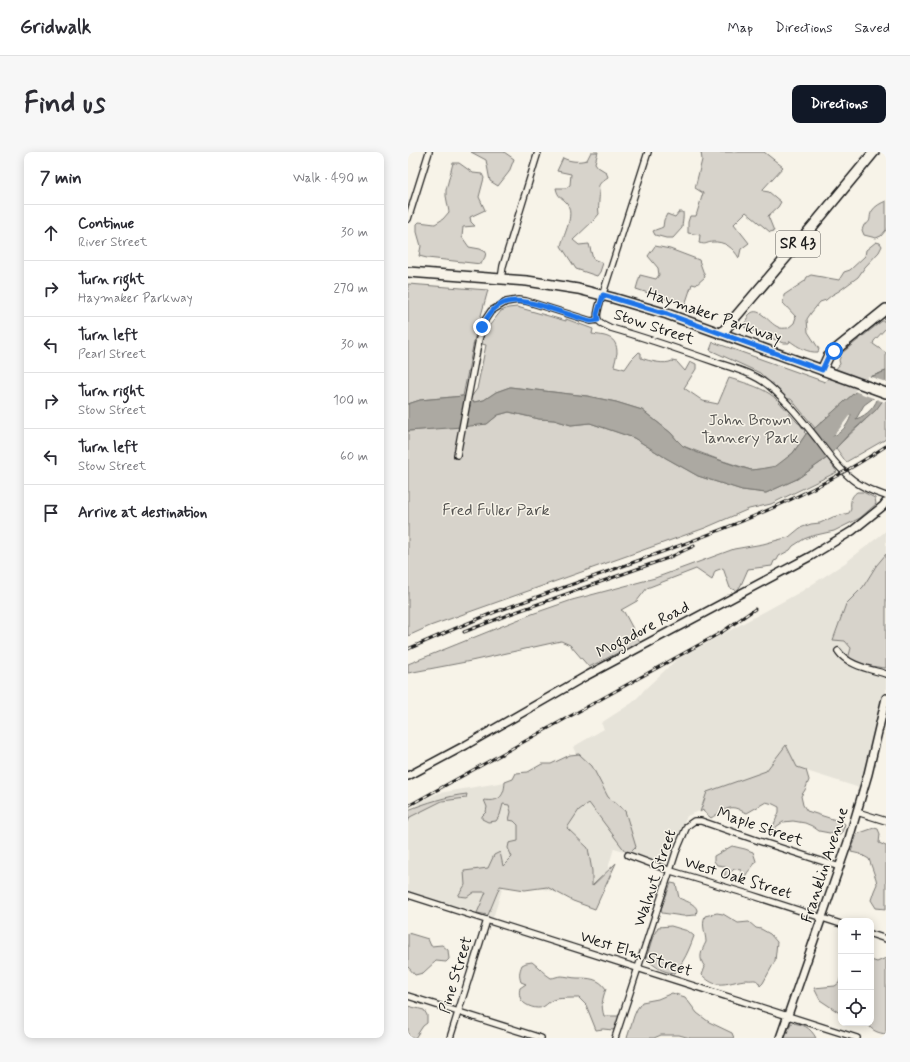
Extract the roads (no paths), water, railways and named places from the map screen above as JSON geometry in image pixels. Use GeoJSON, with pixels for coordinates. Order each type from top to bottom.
{"type":"FeatureCollection","features":[{"type":"Feature","properties":{"kind":"main road","name":"SR 43"},"geometry":{"type":"LineString","coordinates":[[721,334],[874,152]]}},
{"type":"Feature","properties":{"kind":"main road","name":"Haymaker Parkway"},"geometry":{"type":"LineString","coordinates":[[408,272],[550,284],[603,295],[667,314],[886,393]]}},
{"type":"Feature","properties":{"kind":"main road"},"geometry":{"type":"LineString","coordinates":[[822,370],[828,357],[834,351],[886,309]]}},
{"type":"Feature","properties":{"kind":"street"},"geometry":{"type":"LineString","coordinates":[[408,219],[429,152]]}},
{"type":"Feature","properties":{"kind":"street"},"geometry":{"type":"LineString","coordinates":[[501,279],[503,266],[538,152]]}},
{"type":"Feature","properties":{"kind":"street"},"geometry":{"type":"LineString","coordinates":[[598,320],[597,314],[648,152]]}},
{"type":"Feature","properties":{"kind":"street","name":"Stow Street"},"geometry":{"type":"LineString","coordinates":[[457,455],[482,327],[485,320],[491,311],[502,304],[511,301],[526,301],[591,321],[598,320],[611,328],[677,348],[759,379],[786,402],[841,469],[854,481],[875,493],[886,496]]}},
{"type":"Feature","properties":{"kind":"street","name":"Mogadore Road"},"geometry":{"type":"LineString","coordinates":[[408,776],[473,741],[586,676],[811,556],[852,531],[886,502]]}},
{"type":"Feature","properties":{"kind":"street"},"geometry":{"type":"LineString","coordinates":[[838,651],[842,657],[850,662],[886,674]]}},
{"type":"Feature","properties":{"kind":"street","name":"Franklin Avenue"},"geometry":{"type":"LineString","coordinates":[[780,1038],[840,867],[868,774],[886,698]]}},
{"type":"Feature","properties":{"kind":"street"},"geometry":{"type":"LineString","coordinates":[[857,812],[886,821]]}},
{"type":"Feature","properties":{"kind":"street","name":"Maple Street"},"geometry":{"type":"LineString","coordinates":[[694,821],[701,821],[840,867]]}},
{"type":"Feature","properties":{"kind":"street","name":"Walnut Street"},"geometry":{"type":"LineString","coordinates":[[615,1038],[684,830],[694,821]]}},
{"type":"Feature","properties":{"kind":"street","name":"West Oak Street"},"geometry":{"type":"LineString","coordinates":[[628,855],[670,870],[838,923]]}},
{"type":"Feature","properties":{"kind":"street","name":"West Elm Street"},"geometry":{"type":"LineString","coordinates":[[408,895],[857,1038]]}},
{"type":"Feature","properties":{"kind":"street","name":"Pine Street"},"geometry":{"type":"LineString","coordinates":[[450,1038],[487,920]]}},
{"type":"Feature","properties":{"kind":"street"},"geometry":{"type":"LineString","coordinates":[[874,935],[886,939]]}},
{"type":"Feature","properties":{"kind":"street"},"geometry":{"type":"LineString","coordinates":[[408,996],[541,1038]]}},
{"type":"Feature","properties":{"kind":"waterway"},"geometry":{"type":"LineString","coordinates":[[824,438],[851,405]]}},
{"type":"Feature","properties":{"kind":"railway"},"geometry":{"type":"LineString","coordinates":[[408,649],[495,612],[733,525],[826,482],[886,446]]}},
{"type":"Feature","properties":{"kind":"railway"},"geometry":{"type":"LineString","coordinates":[[464,632],[510,614],[668,558],[694,546]]}},
{"type":"Feature","properties":{"kind":"railway"},"geometry":{"type":"LineString","coordinates":[[408,806],[722,632],[755,609]]}},
{"type":"Feature","properties":{"kind":"park label","name":"John Brown Tannery Park"},"geometry":{"type":"Point","coordinates":[750,429]}},
{"type":"Feature","properties":{"kind":"park label","name":"Fred Fuller Park"},"geometry":{"type":"Point","coordinates":[496,510]}}]}
